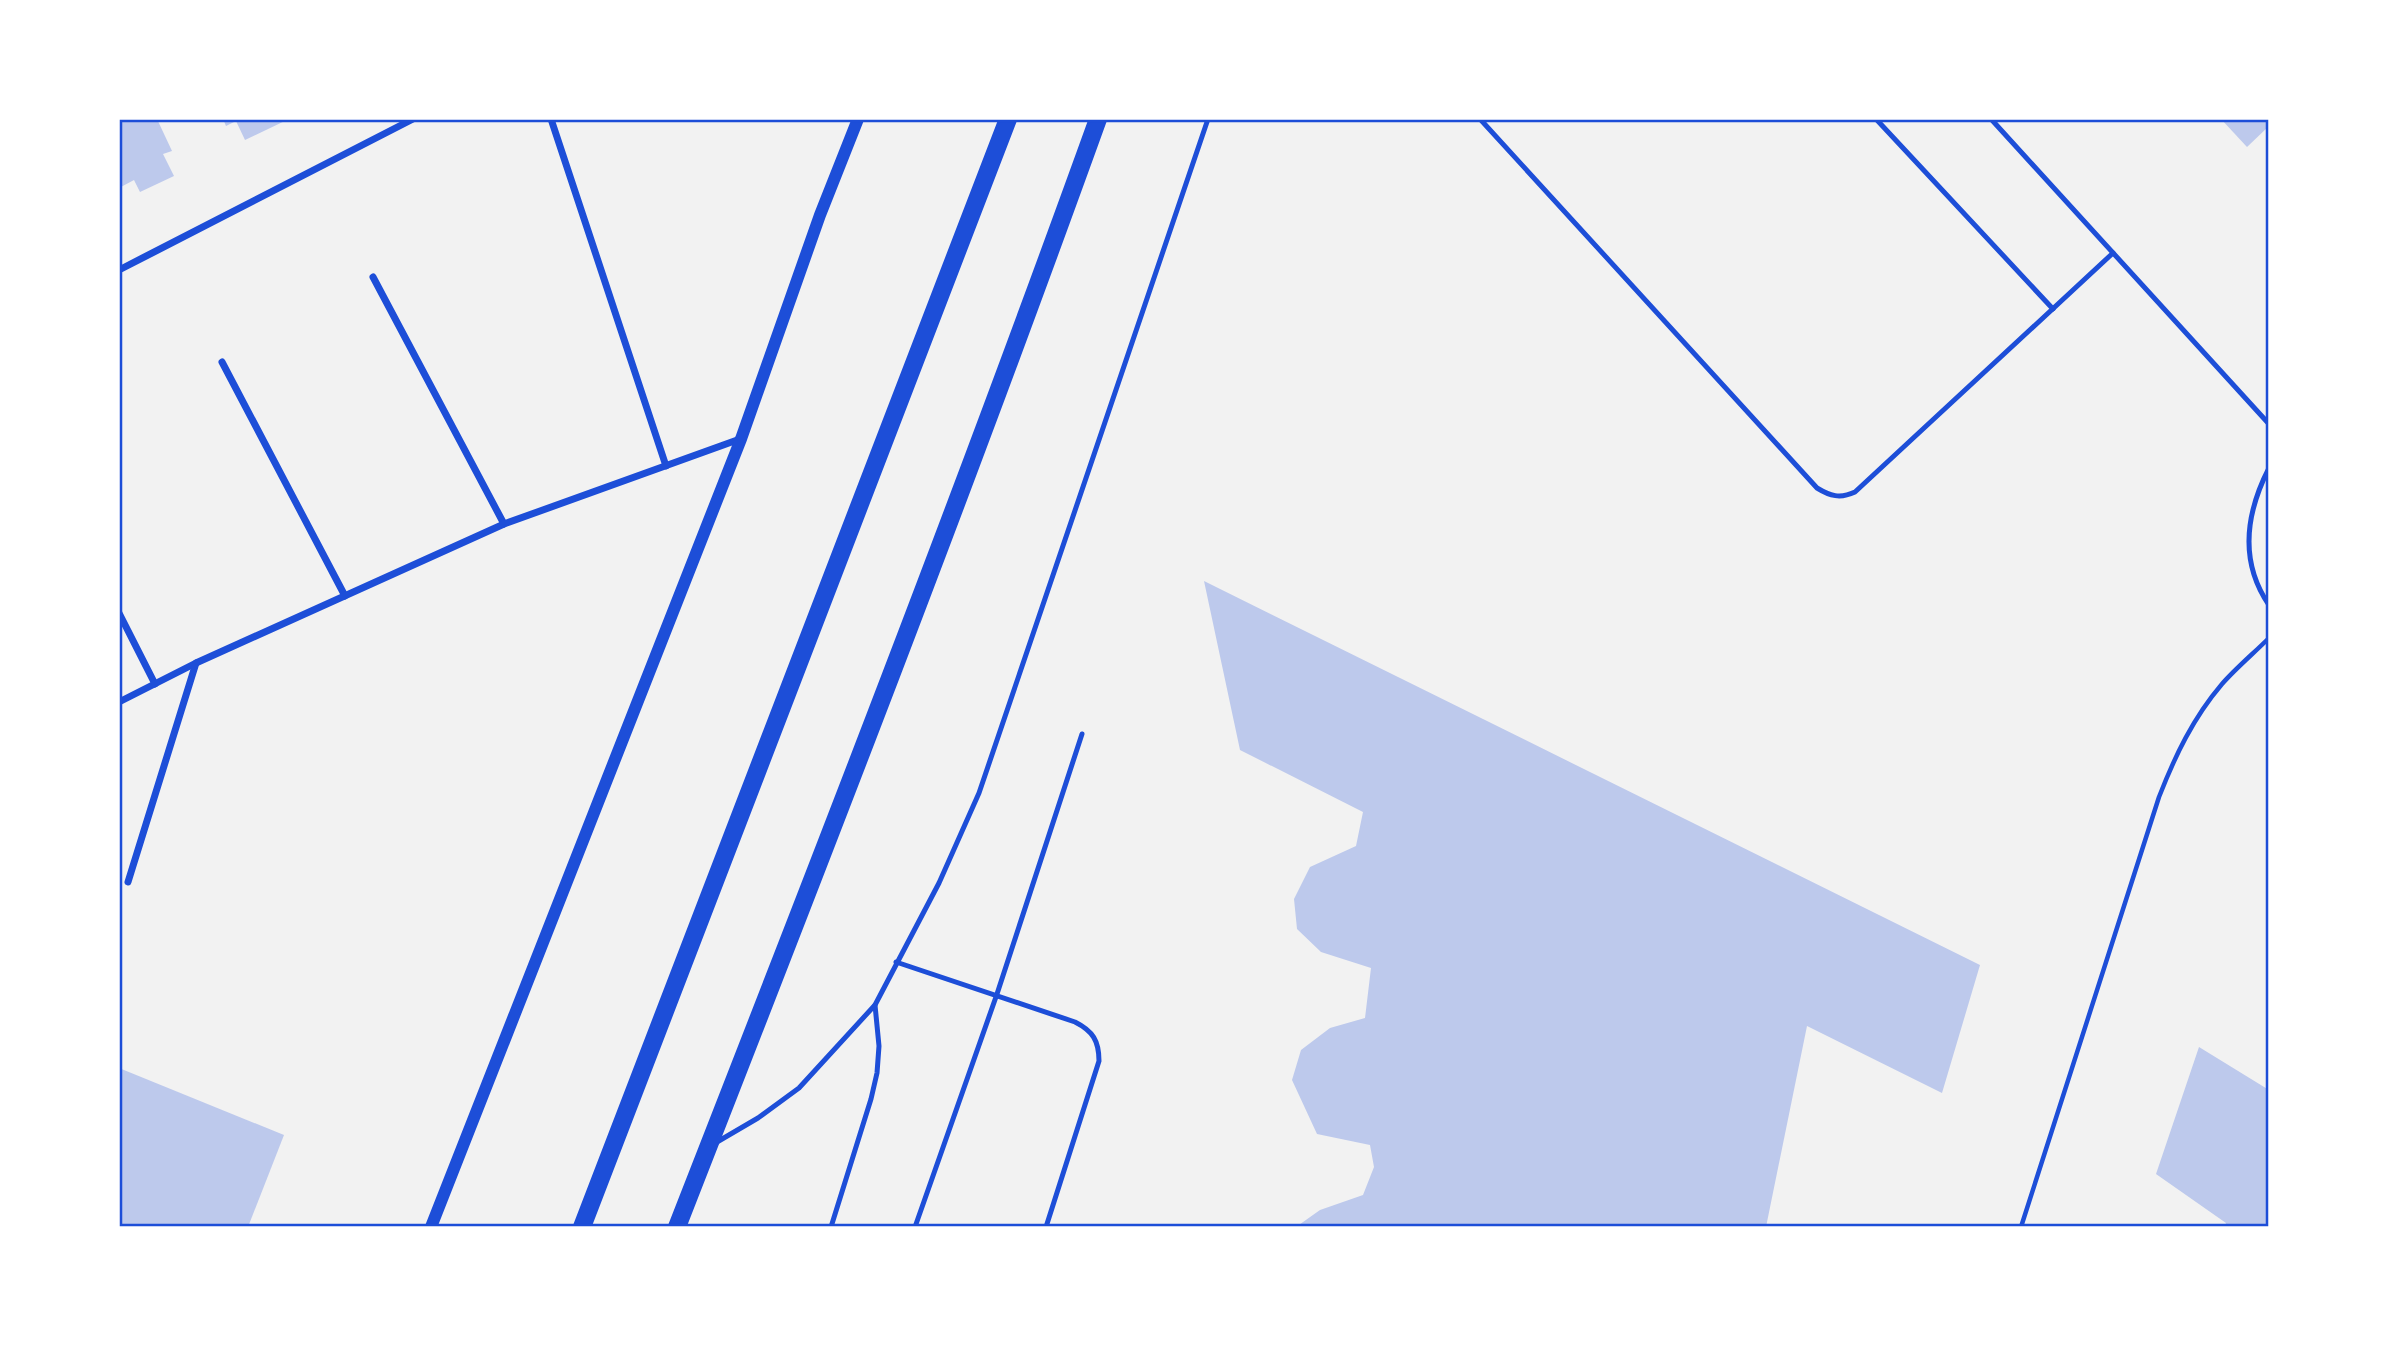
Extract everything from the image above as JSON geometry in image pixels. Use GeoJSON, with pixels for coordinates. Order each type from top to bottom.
{"type":"FeatureCollection","features":[{"type":"Feature","properties":{"kind":"main road"},"geometry":{"type":"LineString","coordinates":[[582,1227],[1008,119]]}},
{"type":"Feature","properties":{"kind":"main road"},"geometry":{"type":"LineString","coordinates":[[677,1227],[811,883],[1098,119]]}},
{"type":"Feature","properties":{"kind":"street"},"geometry":{"type":"LineString","coordinates":[[119,270],[413,119]]}},
{"type":"Feature","properties":{"kind":"street"},"geometry":{"type":"LineString","coordinates":[[551,119],[666,466]]}},
{"type":"Feature","properties":{"kind":"street"},"geometry":{"type":"LineString","coordinates":[[431,1227],[741,439],[820,215],[858,119]]}},
{"type":"Feature","properties":{"kind":"street"},"geometry":{"type":"LineString","coordinates":[[373,277],[504,524]]}},
{"type":"Feature","properties":{"kind":"street"},"geometry":{"type":"LineString","coordinates":[[222,362],[345,596]]}},
{"type":"Feature","properties":{"kind":"street"},"geometry":{"type":"LineString","coordinates":[[119,702],[196,663],[504,524],[741,439]]}},
{"type":"Feature","properties":{"kind":"street"},"geometry":{"type":"LineString","coordinates":[[119,613],[155,684]]}},
{"type":"Feature","properties":{"kind":"street"},"geometry":{"type":"LineString","coordinates":[[128,881],[196,663]]}},
{"type":"Feature","properties":{"kind":"lane"},"geometry":{"type":"LineString","coordinates":[[708,1147],[758,1118],[799,1088],[874,1005],[939,883],[979,793],[1208,119]]}},
{"type":"Feature","properties":{"kind":"lane"},"geometry":{"type":"LineString","coordinates":[[1480,119],[1817,488],[1826,494],[1847,496],[1855,492],[2113,253]]}},
{"type":"Feature","properties":{"kind":"lane"},"geometry":{"type":"LineString","coordinates":[[1876,119],[2053,309]]}},
{"type":"Feature","properties":{"kind":"lane"},"geometry":{"type":"LineString","coordinates":[[1991,119],[2269,424]]}},
{"type":"Feature","properties":{"kind":"lane"},"geometry":{"type":"LineString","coordinates":[[2269,468],[2257,492],[2249,519],[2249,548],[2254,576],[2269,605]]}},
{"type":"Feature","properties":{"kind":"lane"},"geometry":{"type":"LineString","coordinates":[[915,1227],[997,994],[1082,734]]}},
{"type":"Feature","properties":{"kind":"lane"},"geometry":{"type":"LineString","coordinates":[[896,962],[1076,1022],[1088,1028],[1096,1039],[1099,1061],[1046,1227]]}},
{"type":"Feature","properties":{"kind":"lane"},"geometry":{"type":"LineString","coordinates":[[831,1227],[877,1073],[879,1046],[874,1005]]}},
{"type":"Feature","properties":{"kind":"path"},"geometry":{"type":"LineString","coordinates":[[2021,1227],[2159,797],[2175,756],[2197,718],[2223,683],[2269,639]]}},
{"type":"Feature","properties":{"kind":"building"},"geometry":{"type":"Polygon","coordinates":[[[119,119],[157,119],[172,151],[163,154],[174,176],[140,192],[134,180],[119,188],[119,119]]]}},
{"type":"Feature","properties":{"kind":"building"},"geometry":{"type":"Polygon","coordinates":[[[223,119],[289,119],[245,140],[236,121],[226,126],[223,119]]]}},
{"type":"Feature","properties":{"kind":"building"},"geometry":{"type":"Polygon","coordinates":[[[2221,119],[2269,119],[2269,126],[2247,147],[2221,119]]]}},
{"type":"Feature","properties":{"kind":"building"},"geometry":{"type":"Polygon","coordinates":[[[1204,581],[1980,965],[1942,1093],[1807,1026],[1766,1227],[1296,1227],[1320,1210],[1363,1195],[1374,1167],[1370,1145],[1317,1134],[1292,1080],[1301,1050],[1330,1028],[1365,1018],[1371,968],[1321,952],[1297,929],[1294,899],[1310,867],[1356,846],[1363,812],[1240,750],[1204,581]]]}},
{"type":"Feature","properties":{"kind":"building"},"geometry":{"type":"Polygon","coordinates":[[[2199,1047],[2269,1090],[2269,1227],[2225,1227],[2226,1223],[2156,1174],[2199,1047]]]}},
{"type":"Feature","properties":{"kind":"building"},"geometry":{"type":"Polygon","coordinates":[[[119,1068],[284,1135],[248,1227],[119,1227],[119,1068]]]}}]}
